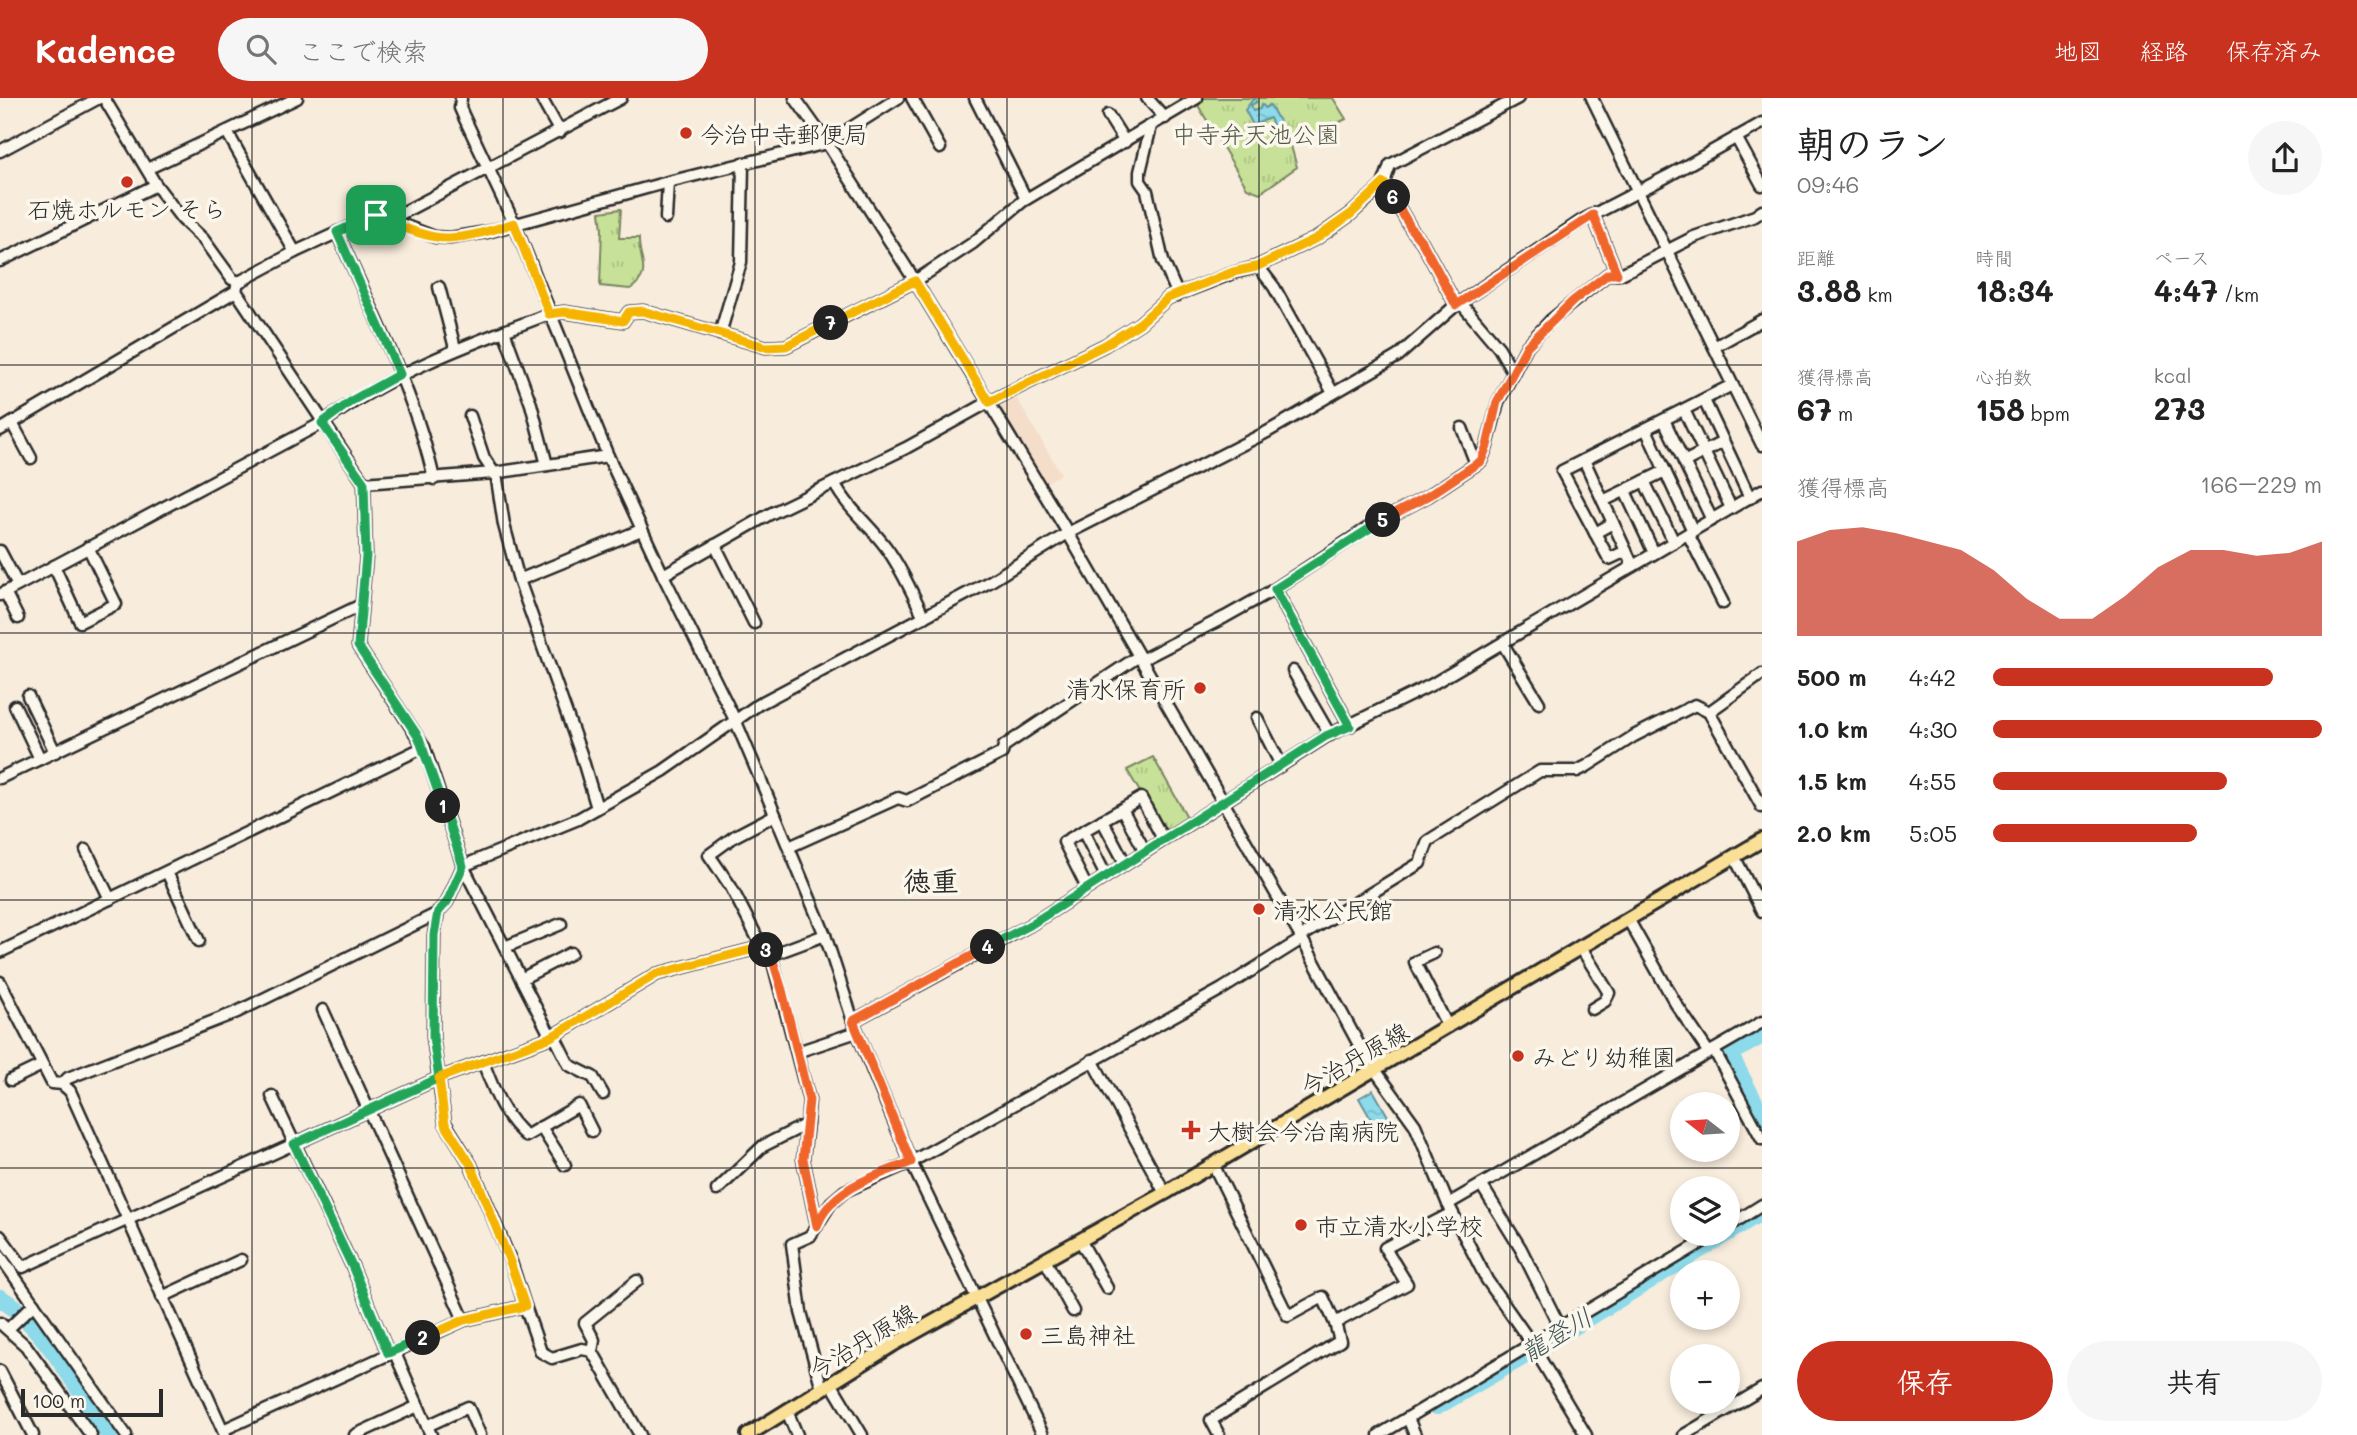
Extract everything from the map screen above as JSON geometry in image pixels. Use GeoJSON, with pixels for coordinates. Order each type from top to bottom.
{"type":"FeatureCollection","features":[{"type":"Feature","properties":{"kind":"main road","name":"今治丹原線"},"geometry":{"type":"LineString","coordinates":[[748,1435],[894,1344],[1165,1193],[1377,1070],[1762,840]]}},
{"type":"Feature","properties":{"kind":"street"},"geometry":{"type":"LineString","coordinates":[[0,151],[102,98],[156,185],[232,279],[322,423],[364,483],[366,556],[358,646],[424,747],[463,866],[552,1036],[569,1065],[593,1077],[603,1094]]}},
{"type":"Feature","properties":{"kind":"street"},"geometry":{"type":"LineString","coordinates":[[147,169],[226,132],[280,102],[298,98]]}},
{"type":"Feature","properties":{"kind":"street"},"geometry":{"type":"LineString","coordinates":[[460,98],[460,108],[514,223],[607,456],[736,722],[789,847],[825,935],[857,1032],[911,1162],[1043,1435]]}},
{"type":"Feature","properties":{"kind":"street"},"geometry":{"type":"LineString","coordinates":[[541,98],[560,132]]}},
{"type":"Feature","properties":{"kind":"street"},"geometry":{"type":"LineString","coordinates":[[387,221],[621,98]]}},
{"type":"Feature","properties":{"kind":"street"},"geometry":{"type":"LineString","coordinates":[[794,98],[827,143],[915,281],[1068,533],[1301,938],[1365,1056],[1415,1125],[1450,1209],[1488,1280],[1586,1435]]}},
{"type":"Feature","properties":{"kind":"street"},"geometry":{"type":"LineString","coordinates":[[0,430],[295,252],[376,215],[435,237],[450,238],[487,232],[668,182],[827,143],[898,98]]}},
{"type":"Feature","properties":{"kind":"street"},"geometry":{"type":"LineString","coordinates":[[912,98],[940,148]]}},
{"type":"Feature","properties":{"kind":"street"},"geometry":{"type":"LineString","coordinates":[[975,98],[1026,199]]}},
{"type":"Feature","properties":{"kind":"street"},"geometry":{"type":"LineString","coordinates":[[1147,98],[1165,118]]}},
{"type":"Feature","properties":{"kind":"street"},"geometry":{"type":"LineString","coordinates":[[18,618],[2,593],[322,423],[353,400],[400,374],[455,348],[549,314],[564,312],[623,321],[629,312],[643,311],[766,347],[786,346],[915,281],[973,243],[1026,199],[1197,98]]}},
{"type":"Feature","properties":{"kind":"street"},"geometry":{"type":"LineString","coordinates":[[663,575],[770,514],[906,448],[989,402],[1105,345],[1140,323],[1168,298],[1233,272],[1258,266],[1317,238],[1351,214],[1384,183],[1390,165],[1518,98]]}},
{"type":"Feature","properties":{"kind":"street"},"geometry":{"type":"LineString","coordinates":[[1592,98],[1762,445]]}},
{"type":"Feature","properties":{"kind":"street"},"geometry":{"type":"LineString","coordinates":[[1108,115],[1125,142]]}},
{"type":"Feature","properties":{"kind":"street"},"geometry":{"type":"LineString","coordinates":[[62,1084],[68,1078],[237,1012],[438,912],[447,902],[463,866],[578,819],[663,771],[759,704],[991,582],[1068,533],[1267,432],[1398,356],[1458,303],[1593,215],[1762,123]]}},
{"type":"Feature","properties":{"kind":"street"},"geometry":{"type":"LineString","coordinates":[[1151,126],[1140,181],[1147,191],[1163,261],[1178,295]]}},
{"type":"Feature","properties":{"kind":"street"},"geometry":{"type":"LineString","coordinates":[[226,132],[295,252]]}},
{"type":"Feature","properties":{"kind":"street"},"geometry":{"type":"LineString","coordinates":[[1736,138],[1762,185]]}},
{"type":"Feature","properties":{"kind":"street"},"geometry":{"type":"LineString","coordinates":[[720,334],[741,262],[743,163]]}},
{"type":"Feature","properties":{"kind":"street"},"geometry":{"type":"LineString","coordinates":[[666,218],[668,182]]}},
{"type":"Feature","properties":{"kind":"street"},"geometry":{"type":"LineString","coordinates":[[1384,183],[1458,303],[1499,348],[1513,372]]}},
{"type":"Feature","properties":{"kind":"street"},"geometry":{"type":"LineString","coordinates":[[1,259],[156,185]]}},
{"type":"Feature","properties":{"kind":"street"},"geometry":{"type":"LineString","coordinates":[[789,847],[898,798],[908,801],[1002,753],[1004,746],[1140,658],[1225,617],[1275,589],[1368,528],[1428,496],[1481,461],[1497,402],[1527,346],[1551,320],[1608,274],[1621,274],[1694,237],[1755,216],[1762,211]]}},
{"type":"Feature","properties":{"kind":"street"},"geometry":{"type":"LineString","coordinates":[[1593,215],[1617,274]]}},
{"type":"Feature","properties":{"kind":"street"},"geometry":{"type":"LineString","coordinates":[[337,232],[400,374],[427,447],[434,479]]}},
{"type":"Feature","properties":{"kind":"street"},"geometry":{"type":"LineString","coordinates":[[1258,266],[1275,288],[1333,393]]}},
{"type":"Feature","properties":{"kind":"street"},"geometry":{"type":"LineString","coordinates":[[439,287],[455,348]]}},
{"type":"Feature","properties":{"kind":"street"},"geometry":{"type":"LineString","coordinates":[[1714,347],[1762,320]]}},
{"type":"Feature","properties":{"kind":"street"},"geometry":{"type":"LineString","coordinates":[[504,331],[531,404],[547,465]]}},
{"type":"Feature","properties":{"kind":"street"},"geometry":{"type":"LineString","coordinates":[[1626,551],[1609,559],[1562,471],[1732,385]]}},
{"type":"Feature","properties":{"kind":"street"},"geometry":{"type":"LineString","coordinates":[[1704,400],[1749,498]]}},
{"type":"Feature","properties":{"kind":"street"},"geometry":{"type":"LineString","coordinates":[[1684,410],[1731,508]]}},
{"type":"Feature","properties":{"kind":"street"},"geometry":{"type":"LineString","coordinates":[[470,416],[484,458],[495,473],[504,525],[519,580],[581,754],[597,808]]}},
{"type":"Feature","properties":{"kind":"street"},"geometry":{"type":"LineString","coordinates":[[1664,420],[1712,520]]}},
{"type":"Feature","properties":{"kind":"street"},"geometry":{"type":"LineString","coordinates":[[12,423],[31,458]]}},
{"type":"Feature","properties":{"kind":"street"},"geometry":{"type":"LineString","coordinates":[[1462,428],[1476,464]]}},
{"type":"Feature","properties":{"kind":"street"},"geometry":{"type":"LineString","coordinates":[[1646,429],[1723,603]]}},
{"type":"Feature","properties":{"kind":"street"},"geometry":{"type":"LineString","coordinates":[[1684,461],[1723,442]]}},
{"type":"Feature","properties":{"kind":"street"},"geometry":{"type":"LineString","coordinates":[[364,483],[495,473],[607,456]]}},
{"type":"Feature","properties":{"kind":"street"},"geometry":{"type":"LineString","coordinates":[[1584,460],[1633,566]]}},
{"type":"Feature","properties":{"kind":"street"},"geometry":{"type":"LineString","coordinates":[[1603,501],[1665,471]]}},
{"type":"Feature","properties":{"kind":"street"},"geometry":{"type":"LineString","coordinates":[[1644,481],[1674,542]]}},
{"type":"Feature","properties":{"kind":"street"},"geometry":{"type":"LineString","coordinates":[[834,483],[849,509],[871,528],[888,550],[925,617]]}},
{"type":"Feature","properties":{"kind":"street"},"geometry":{"type":"LineString","coordinates":[[1625,491],[1654,553]]}},
{"type":"Feature","properties":{"kind":"street"},"geometry":{"type":"LineString","coordinates":[[853,1021],[1030,925],[1330,735],[1431,685],[1762,491]]}},
{"type":"Feature","properties":{"kind":"street"},"geometry":{"type":"LineString","coordinates":[[1595,533],[1613,523]]}},
{"type":"Feature","properties":{"kind":"street"},"geometry":{"type":"LineString","coordinates":[[519,580],[641,530]]}},
{"type":"Feature","properties":{"kind":"street"},"geometry":{"type":"LineString","coordinates":[[715,545],[754,623]]}},
{"type":"Feature","properties":{"kind":"street"},"geometry":{"type":"LineString","coordinates":[[54,566],[80,622],[116,604],[88,547]]}},
{"type":"Feature","properties":{"kind":"street"},"geometry":{"type":"LineString","coordinates":[[0,551],[18,585]]}},
{"type":"Feature","properties":{"kind":"street"},"geometry":{"type":"LineString","coordinates":[[1275,589],[1350,726]]}},
{"type":"Feature","properties":{"kind":"street"},"geometry":{"type":"LineString","coordinates":[[0,778],[361,605]]}},
{"type":"Feature","properties":{"kind":"street"},"geometry":{"type":"LineString","coordinates":[[1503,644],[1539,703]]}},
{"type":"Feature","properties":{"kind":"street"},"geometry":{"type":"LineString","coordinates":[[1293,671],[1330,735]]}},
{"type":"Feature","properties":{"kind":"street"},"geometry":{"type":"LineString","coordinates":[[1709,712],[1762,674]]}},
{"type":"Feature","properties":{"kind":"street"},"geometry":{"type":"LineString","coordinates":[[28,696],[55,752]]}},
{"type":"Feature","properties":{"kind":"street"},"geometry":{"type":"LineString","coordinates":[[862,1435],[827,1386],[801,1312],[792,1244],[810,1236],[831,1203],[845,1191],[911,1162],[1222,989],[1420,863],[1428,841],[1540,771],[1577,771],[1634,736],[1695,705],[1709,712],[1762,807]]}},
{"type":"Feature","properties":{"kind":"street"},"geometry":{"type":"LineString","coordinates":[[15,706],[40,760]]}},
{"type":"Feature","properties":{"kind":"street"},"geometry":{"type":"LineString","coordinates":[[1257,718],[1281,765]]}},
{"type":"Feature","properties":{"kind":"street"},"geometry":{"type":"LineString","coordinates":[[0,952],[424,747]]}},
{"type":"Feature","properties":{"kind":"street"},"geometry":{"type":"LineString","coordinates":[[1087,888],[1064,842],[1141,798],[1163,839]]}},
{"type":"Feature","properties":{"kind":"street"},"geometry":{"type":"LineString","coordinates":[[1122,809],[1145,850]]}},
{"type":"Feature","properties":{"kind":"street"},"geometry":{"type":"LineString","coordinates":[[775,815],[735,836],[709,855],[737,898],[762,947],[771,954],[809,1100],[803,1159],[817,1226]]}},
{"type":"Feature","properties":{"kind":"street"},"geometry":{"type":"LineString","coordinates":[[1102,820],[1125,863]]}},
{"type":"Feature","properties":{"kind":"street"},"geometry":{"type":"LineString","coordinates":[[1083,831],[1106,876]]}},
{"type":"Feature","properties":{"kind":"street"},"geometry":{"type":"LineString","coordinates":[[86,850],[110,899]]}},
{"type":"Feature","properties":{"kind":"street"},"geometry":{"type":"LineString","coordinates":[[1734,856],[1762,911]]}},
{"type":"Feature","properties":{"kind":"street"},"geometry":{"type":"LineString","coordinates":[[167,872],[198,941]]}},
{"type":"Feature","properties":{"kind":"street"},"geometry":{"type":"LineString","coordinates":[[438,912],[434,935],[433,1037],[445,1124],[471,1165],[510,1262],[541,1352],[552,1358],[582,1349],[592,1351]]}},
{"type":"Feature","properties":{"kind":"street"},"geometry":{"type":"LineString","coordinates":[[1628,919],[1676,1004],[1712,1052],[1762,1139]]}},
{"type":"Feature","properties":{"kind":"street"},"geometry":{"type":"LineString","coordinates":[[505,947],[561,924]]}},
{"type":"Feature","properties":{"kind":"street"},"geometry":{"type":"LineString","coordinates":[[771,954],[825,935]]}},
{"type":"Feature","properties":{"kind":"street"},"geometry":{"type":"LineString","coordinates":[[0,1236],[23,1267],[439,1078],[552,1036],[657,974],[762,947]]}},
{"type":"Feature","properties":{"kind":"street"},"geometry":{"type":"LineString","coordinates":[[1580,947],[1609,993],[1605,1001],[1592,1009]]}},
{"type":"Feature","properties":{"kind":"street"},"geometry":{"type":"LineString","coordinates":[[521,979],[571,953]]}},
{"type":"Feature","properties":{"kind":"street"},"geometry":{"type":"LineString","coordinates":[[1434,953],[1415,962],[1448,1027]]}},
{"type":"Feature","properties":{"kind":"street"},"geometry":{"type":"LineString","coordinates":[[0,982],[52,1083],[62,1084],[70,1091],[224,1432],[464,1320],[525,1306]]}},
{"type":"Feature","properties":{"kind":"street"},"geometry":{"type":"LineString","coordinates":[[323,1010],[464,1320]]}},
{"type":"Feature","properties":{"kind":"street"},"geometry":{"type":"LineString","coordinates":[[1335,1323],[1407,1284],[1385,1248],[1450,1209],[1482,1186],[1762,1022]]}},
{"type":"Feature","properties":{"kind":"street"},"geometry":{"type":"LineString","coordinates":[[797,1052],[857,1032]]}},
{"type":"Feature","properties":{"kind":"street"},"geometry":{"type":"LineString","coordinates":[[1091,1060],[1165,1193]]}},
{"type":"Feature","properties":{"kind":"street"},"geometry":{"type":"LineString","coordinates":[[483,1062],[501,1107],[512,1123],[526,1136],[579,1105],[593,1131]]}},
{"type":"Feature","properties":{"kind":"street"},"geometry":{"type":"LineString","coordinates":[[11,1080],[42,1065]]}},
{"type":"Feature","properties":{"kind":"street"},"geometry":{"type":"LineString","coordinates":[[272,1096],[429,1431],[468,1407],[480,1435]]}},
{"type":"Feature","properties":{"kind":"street"},"geometry":{"type":"LineString","coordinates":[[718,1190],[763,1146],[807,1124]]}},
{"type":"Feature","properties":{"kind":"street"},"geometry":{"type":"LineString","coordinates":[[541,1127],[565,1165]]}},
{"type":"Feature","properties":{"kind":"street"},"geometry":{"type":"LineString","coordinates":[[1213,1164],[1289,1316],[1323,1297],[1340,1341],[1211,1420],[1220,1435]]}},
{"type":"Feature","properties":{"kind":"street"},"geometry":{"type":"LineString","coordinates":[[1482,1186],[1521,1249],[1560,1328]]}},
{"type":"Feature","properties":{"kind":"street"},"geometry":{"type":"LineString","coordinates":[[1740,1219],[1762,1205]]}},
{"type":"Feature","properties":{"kind":"street"},"geometry":{"type":"LineString","coordinates":[[1080,1240],[1107,1289]]}},
{"type":"Feature","properties":{"kind":"street"},"geometry":{"type":"LineString","coordinates":[[1379,1435],[1696,1246]]}},
{"type":"Feature","properties":{"kind":"street"},"geometry":{"type":"LineString","coordinates":[[0,1256],[126,1435]]}},
{"type":"Feature","properties":{"kind":"street"},"geometry":{"type":"LineString","coordinates":[[162,1297],[241,1260]]}},
{"type":"Feature","properties":{"kind":"street"},"geometry":{"type":"LineString","coordinates":[[1045,1260],[1073,1311]]}},
{"type":"Feature","properties":{"kind":"street"},"geometry":{"type":"LineString","coordinates":[[636,1434],[592,1351],[594,1340],[584,1323],[637,1281]]}},
{"type":"Feature","properties":{"kind":"street"},"geometry":{"type":"LineString","coordinates":[[34,1304],[4,1326],[26,1346],[91,1435]]}},
{"type":"Feature","properties":{"kind":"street"},"geometry":{"type":"LineString","coordinates":[[0,1371],[33,1435]]}},
{"type":"Feature","properties":{"kind":"street"},"geometry":{"type":"LineString","coordinates":[[1684,1435],[1762,1389]]}},
{"type":"Feature","properties":{"kind":"street"},"geometry":{"type":"LineString","coordinates":[[355,1435],[418,1406]]}},
{"type":"Feature","properties":{"kind":"street"},"geometry":{"type":"LineString","coordinates":[[787,1411],[797,1435]]}},
{"type":"Feature","properties":{"kind":"street"},"geometry":{"type":"LineString","coordinates":[[1408,1418],[1415,1435]]}},
{"type":"Feature","properties":{"kind":"shaded area"},"geometry":{"type":"Polygon","coordinates":[[[1013,392],[1061,474],[1042,485],[994,403],[1013,392]]]}},
{"type":"Feature","properties":{"kind":"green space","name":"中寺弁天池公園"},"geometry":{"type":"Polygon","coordinates":[[[1201,98],[1333,98],[1346,119],[1291,146],[1297,167],[1260,193],[1247,188],[1196,102],[1201,98]]]}},
{"type":"Feature","properties":{"kind":"green space"},"geometry":{"type":"Polygon","coordinates":[[[621,209],[619,238],[639,238],[643,266],[641,278],[630,289],[600,286],[600,212],[621,209]]]}},
{"type":"Feature","properties":{"kind":"green space"},"geometry":{"type":"Polygon","coordinates":[[[1153,757],[1187,817],[1167,830],[1162,829],[1127,770],[1153,757]]]}},
{"type":"Feature","properties":{"kind":"water"},"geometry":{"type":"Polygon","coordinates":[[[1254,98],[1257,102],[1251,105],[1253,111],[1260,109],[1262,104],[1265,108],[1270,105],[1285,132],[1272,138],[1268,127],[1273,125],[1270,118],[1253,125],[1245,110],[1254,98]]]}},
{"type":"Feature","properties":{"kind":"water"},"geometry":{"type":"Polygon","coordinates":[[[1373,1090],[1390,1120],[1376,1128],[1359,1098],[1373,1090]]]}},
{"type":"Feature","properties":{"kind":"waterway","name":"龍登川"},"geometry":{"type":"LineString","coordinates":[[1762,1035],[1729,1054],[1762,1117]]}},
{"type":"Feature","properties":{"kind":"waterway","name":"龍登川"},"geometry":{"type":"LineString","coordinates":[[1740,1225],[1762,1211]]}},
{"type":"Feature","properties":{"kind":"waterway","name":"龍登川"},"geometry":{"type":"LineString","coordinates":[[1437,1406],[1705,1246]]}},
{"type":"Feature","properties":{"kind":"waterway"},"geometry":{"type":"LineString","coordinates":[[0,1298],[32,1325],[46,1342],[109,1435]]}},
{"type":"Feature","properties":{"kind":"place","name":"今治中寺郵便局"},"geometry":{"type":"Point","coordinates":[686,133]}},
{"type":"Feature","properties":{"kind":"place","name":"石焼ホルモン そら"},"geometry":{"type":"Point","coordinates":[127,182]}},
{"type":"Feature","properties":{"kind":"place","name":"清水保育所"},"geometry":{"type":"Point","coordinates":[1200,688]}},
{"type":"Feature","properties":{"kind":"place","name":"清水公民館"},"geometry":{"type":"Point","coordinates":[1259,909]}},
{"type":"Feature","properties":{"kind":"place","name":"みどり幼稚園"},"geometry":{"type":"Point","coordinates":[1518,1056]}},
{"type":"Feature","properties":{"kind":"place","name":"大樹会今治南病院"},"geometry":{"type":"Point","coordinates":[1191,1130]}},
{"type":"Feature","properties":{"kind":"place","name":"市立清水小学校"},"geometry":{"type":"Point","coordinates":[1301,1225]}},
{"type":"Feature","properties":{"kind":"place","name":"三島神社"},"geometry":{"type":"Point","coordinates":[1026,1334]}},
{"type":"Feature","properties":{"kind":"district","name":"徳重"},"geometry":{"type":"Point","coordinates":[931,880]}},
{"type":"Feature","properties":{"kind":"route"},"geometry":{"type":"LineString","coordinates":[[376,215],[337,232],[400,374],[353,400],[322,423],[364,483],[366,556],[358,646],[424,747],[463,866],[447,902],[438,912],[434,935],[433,1037],[439,1078],[294,1144],[353,1268],[388,1353],[464,1320],[525,1306],[471,1165],[445,1124],[439,1078],[551,1037],[657,974],[762,947],[771,954],[809,1100],[803,1159],[817,1226],[831,1203],[845,1191],[911,1162],[853,1021],[1030,925],[1326,736],[1350,726],[1275,589],[1368,528],[1428,496],[1481,461],[1497,402],[1527,346],[1573,301],[1608,274],[1617,274],[1593,215],[1456,305],[1422,242],[1384,183],[1351,214],[1317,238],[1256,267],[1233,272],[1168,298],[1140,323],[1105,345],[989,402],[915,281],[786,346],[766,347],[643,311],[629,312],[623,321],[564,312],[549,314],[514,223],[487,232],[450,238],[435,237],[376,215]]}}]}
